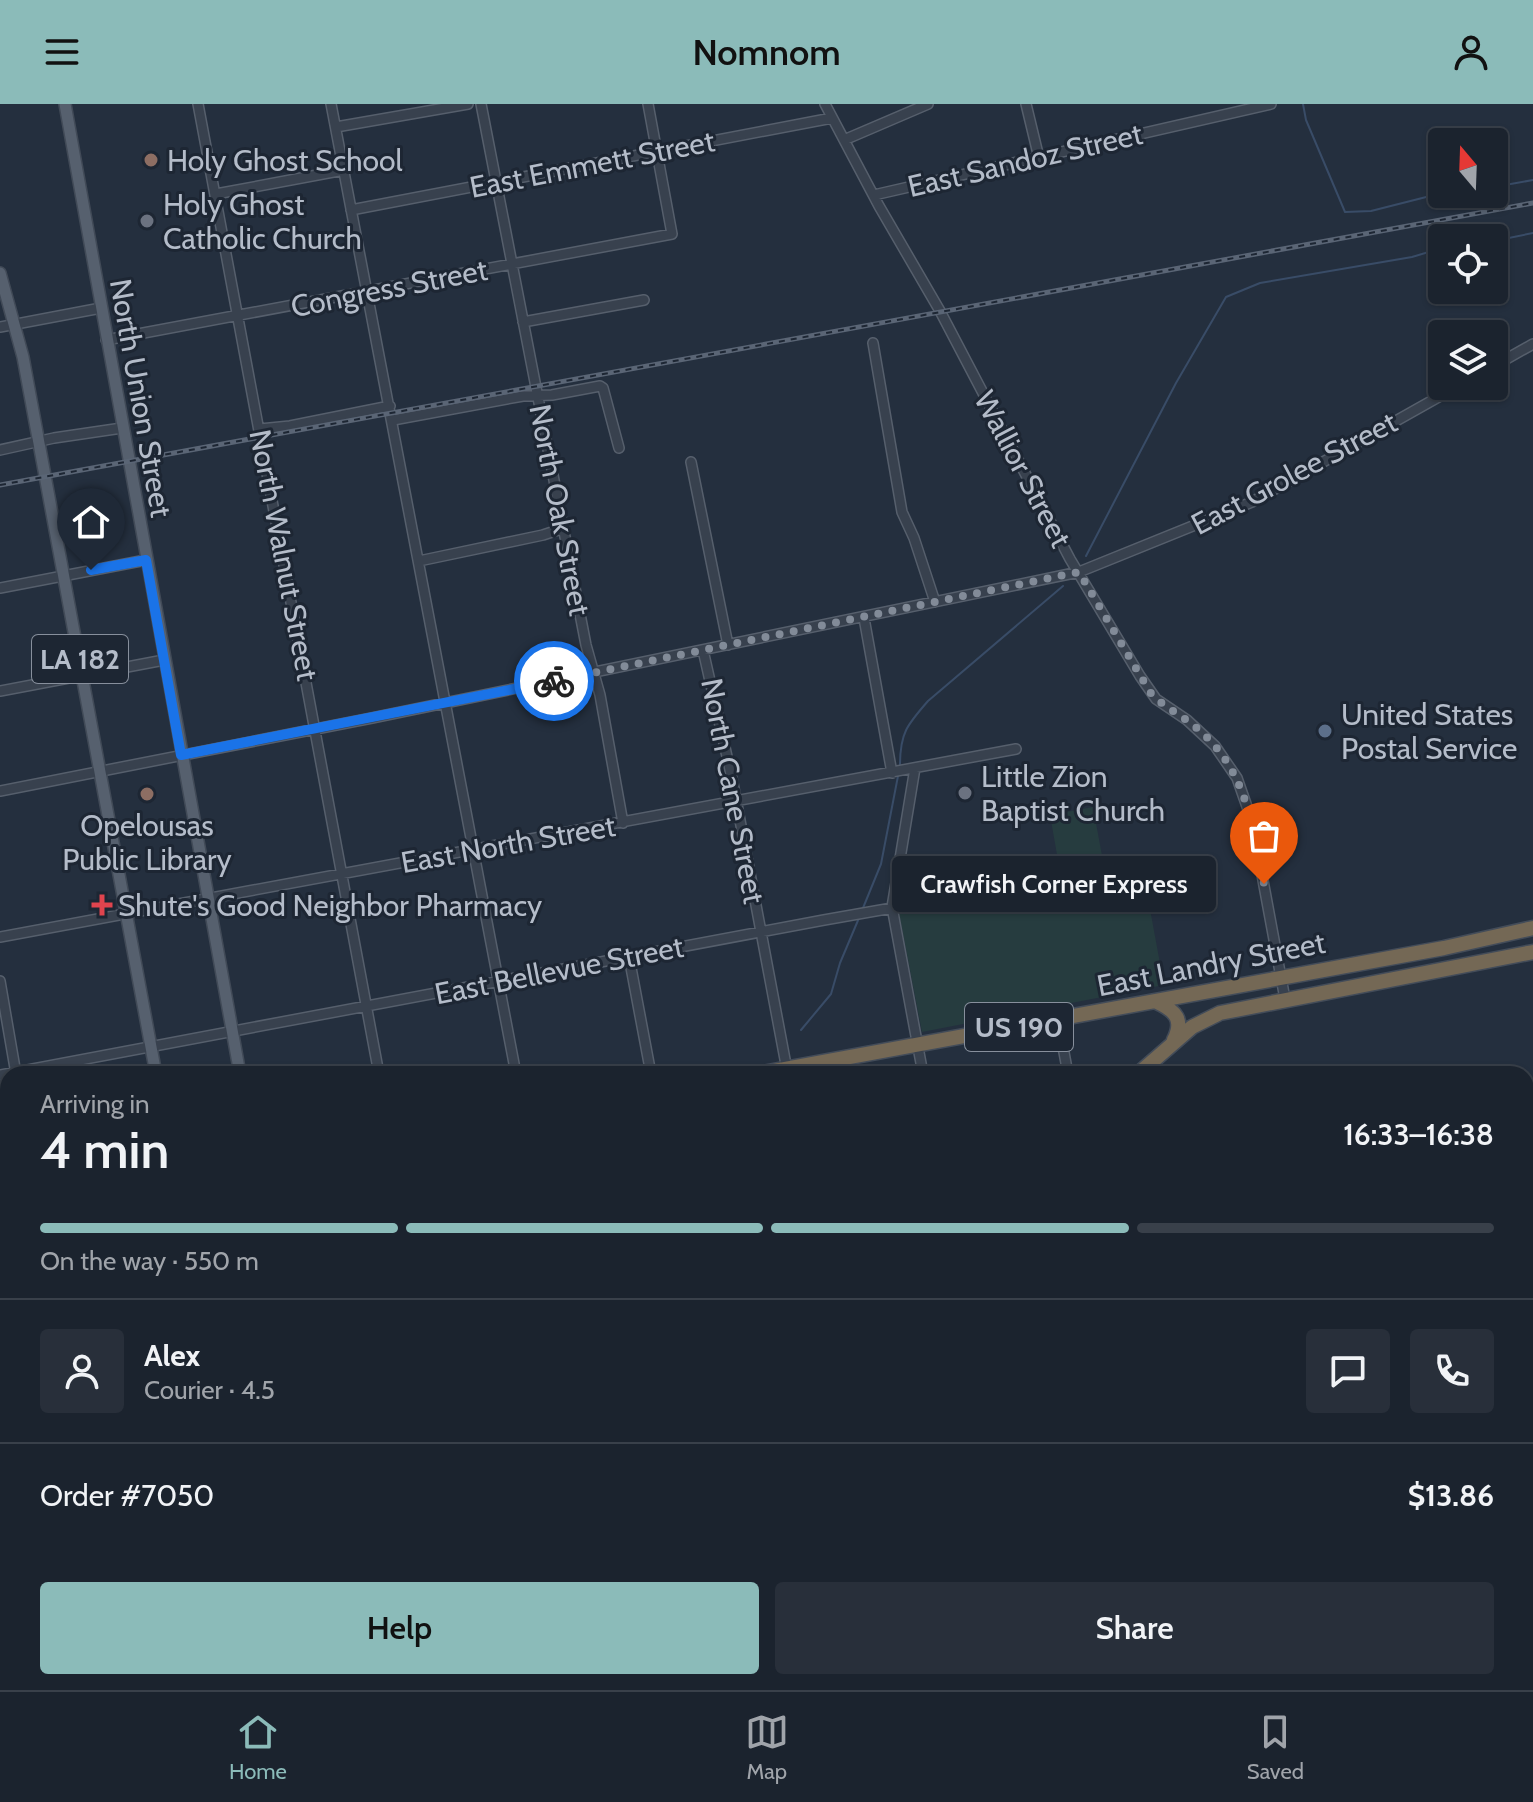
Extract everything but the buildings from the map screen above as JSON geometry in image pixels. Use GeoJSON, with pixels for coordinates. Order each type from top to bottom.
{"type":"FeatureCollection","features":[{"type":"Feature","properties":{"kind":"highway","name":"East Landry Street"},"geometry":{"type":"LineString","coordinates":[[812,1066],[1444,948],[1533,928]]}},
{"type":"Feature","properties":{"kind":"highway"},"geometry":{"type":"LineString","coordinates":[[1147,1066],[1192,1027],[1220,1013],[1533,952]]}},
{"type":"Feature","properties":{"kind":"highway"},"geometry":{"type":"LineString","coordinates":[[1157,1002],[1179,1019],[1179,1030],[1174,1041]]}},
{"type":"Feature","properties":{"kind":"main road","name":"North Union Street"},"geometry":{"type":"LineString","coordinates":[[65,104],[232,1031]]}},
{"type":"Feature","properties":{"kind":"main road","name":"LA 182"},"geometry":{"type":"LineString","coordinates":[[0,273],[16,324],[155,1066]]}},
{"type":"Feature","properties":{"kind":"main road","name":"LA 182"},"geometry":{"type":"LineString","coordinates":[[232,1031],[239,1066]]}},
{"type":"Feature","properties":{"kind":"street","name":"North Walnut Street"},"geometry":{"type":"LineString","coordinates":[[198,104],[378,1066]]}},
{"type":"Feature","properties":{"kind":"street"},"geometry":{"type":"LineString","coordinates":[[331,104],[514,1066]]}},
{"type":"Feature","properties":{"kind":"street"},"geometry":{"type":"LineString","coordinates":[[336,127],[468,104]]}},
{"type":"Feature","properties":{"kind":"street","name":"North Oak Street"},"geometry":{"type":"LineString","coordinates":[[481,104],[623,823]]}},
{"type":"Feature","properties":{"kind":"street"},"geometry":{"type":"LineString","coordinates":[[648,104],[656,152]]}},
{"type":"Feature","properties":{"kind":"street","name":"Wallior Street"},"geometry":{"type":"LineString","coordinates":[[825,104],[1079,572],[1150,692],[1163,706],[1202,732],[1228,762],[1237,778],[1252,821],[1285,999]]}},
{"type":"Feature","properties":{"kind":"street"},"geometry":{"type":"LineString","coordinates":[[844,140],[928,104]]}},
{"type":"Feature","properties":{"kind":"street"},"geometry":{"type":"LineString","coordinates":[[1026,104],[1039,158]]}},
{"type":"Feature","properties":{"kind":"street","name":"East Sandoz Street"},"geometry":{"type":"LineString","coordinates":[[874,195],[1271,104]]}},
{"type":"Feature","properties":{"kind":"street","name":"East Emmett Street"},"geometry":{"type":"LineString","coordinates":[[351,210],[832,118]]}},
{"type":"Feature","properties":{"kind":"street","name":"Congress Street"},"geometry":{"type":"LineString","coordinates":[[106,340],[672,234],[656,152]]}},
{"type":"Feature","properties":{"kind":"street"},"geometry":{"type":"LineString","coordinates":[[216,194],[344,170]]}},
{"type":"Feature","properties":{"kind":"street"},"geometry":{"type":"LineString","coordinates":[[523,322],[644,300]]}},
{"type":"Feature","properties":{"kind":"street"},"geometry":{"type":"LineString","coordinates":[[0,327],[101,308]]}},
{"type":"Feature","properties":{"kind":"street"},"geometry":{"type":"LineString","coordinates":[[873,343],[902,512],[935,602]]}},
{"type":"Feature","properties":{"kind":"street"},"geometry":{"type":"LineString","coordinates":[[1508,358],[1533,344]]}},
{"type":"Feature","properties":{"kind":"street"},"geometry":{"type":"LineString","coordinates":[[260,429],[523,396],[537,390],[600,386],[608,402],[619,448]]}},
{"type":"Feature","properties":{"kind":"street","name":"East Grolee Street"},"geometry":{"type":"LineString","coordinates":[[0,791],[446,703],[1079,572],[1252,502],[1433,400]]}},
{"type":"Feature","properties":{"kind":"street"},"geometry":{"type":"LineString","coordinates":[[0,450],[122,428]]}},
{"type":"Feature","properties":{"kind":"street","name":"North Cane Street"},"geometry":{"type":"LineString","coordinates":[[691,462],[728,645]]}},
{"type":"Feature","properties":{"kind":"street"},"geometry":{"type":"LineString","coordinates":[[419,561],[564,528]]}},
{"type":"Feature","properties":{"kind":"street"},"geometry":{"type":"LineString","coordinates":[[0,588],[146,560]]}},
{"type":"Feature","properties":{"kind":"street"},"geometry":{"type":"LineString","coordinates":[[864,618],[897,772]]}},
{"type":"Feature","properties":{"kind":"street","name":"North Cane Street"},"geometry":{"type":"LineString","coordinates":[[703,650],[762,932],[786,1066]]}},
{"type":"Feature","properties":{"kind":"street"},"geometry":{"type":"LineString","coordinates":[[0,691],[164,660]]}},
{"type":"Feature","properties":{"kind":"street","name":"East North Street"},"geometry":{"type":"LineString","coordinates":[[0,937],[1016,749]]}},
{"type":"Feature","properties":{"kind":"street"},"geometry":{"type":"LineString","coordinates":[[915,768],[892,907],[921,1066]]}},
{"type":"Feature","properties":{"kind":"street","name":"East Bellevue Street"},"geometry":{"type":"LineString","coordinates":[[51,1066],[892,907],[1046,881],[1064,874],[1102,868]]}},
{"type":"Feature","properties":{"kind":"street"},"geometry":{"type":"LineString","coordinates":[[629,957],[649,1066]]}},
{"type":"Feature","properties":{"kind":"street"},"geometry":{"type":"LineString","coordinates":[[0,981],[15,1066]]}},
{"type":"Feature","properties":{"kind":"street"},"geometry":{"type":"LineString","coordinates":[[1058,1020],[1067,1066]]}},
{"type":"Feature","properties":{"kind":"green space"},"geometry":{"type":"Polygon","coordinates":[[[1093,807],[1106,877],[1143,871],[1164,985],[922,1032],[899,913],[1062,883],[1050,815],[1093,807]]]}},
{"type":"Feature","properties":{"kind":"waterway"},"geometry":{"type":"LineString","coordinates":[[1303,104],[1306,120],[1345,212],[1371,211],[1428,197]]}},
{"type":"Feature","properties":{"kind":"waterway"},"geometry":{"type":"LineString","coordinates":[[1508,184],[1533,180]]}},
{"type":"Feature","properties":{"kind":"waterway"},"geometry":{"type":"LineString","coordinates":[[1508,238],[1533,233]]}},
{"type":"Feature","properties":{"kind":"waterway"},"geometry":{"type":"LineString","coordinates":[[1086,556],[1176,383],[1226,297],[1260,283],[1428,252]]}},
{"type":"Feature","properties":{"kind":"waterway"},"geometry":{"type":"LineString","coordinates":[[900,765],[906,730],[928,701],[1063,586]]}},
{"type":"Feature","properties":{"kind":"waterway"},"geometry":{"type":"LineString","coordinates":[[863,908],[881,864],[898,776]]}},
{"type":"Feature","properties":{"kind":"waterway"},"geometry":{"type":"LineString","coordinates":[[801,1030],[831,994],[859,918]]}},
{"type":"Feature","properties":{"kind":"railway"},"geometry":{"type":"LineString","coordinates":[[0,485],[1533,203]]}},
{"type":"Feature","properties":{"kind":"way so far"},"geometry":{"type":"LineString","coordinates":[[554,681],[1079,572],[1150,692],[1163,706],[1202,732],[1233,770],[1245,794],[1264,884]]}},
{"type":"Feature","properties":{"kind":"place","name":"Holy Ghost School"},"geometry":{"type":"Point","coordinates":[151,160]}},
{"type":"Feature","properties":{"kind":"place","name":"Holy Ghost Catholic Church"},"geometry":{"type":"Point","coordinates":[147,221]}},
{"type":"Feature","properties":{"kind":"place","name":"United States Postal Service"},"geometry":{"type":"Point","coordinates":[1325,731]}},
{"type":"Feature","properties":{"kind":"place","name":"Little Zion Baptist Church"},"geometry":{"type":"Point","coordinates":[965,793]}},
{"type":"Feature","properties":{"kind":"place","name":"Opelousas Public Library"},"geometry":{"type":"Point","coordinates":[147,794]}},
{"type":"Feature","properties":{"kind":"place","name":"Crawfish Corner Express"},"geometry":{"type":"Point","coordinates":[1264,884]}},
{"type":"Feature","properties":{"kind":"place","name":"Shute's Good Neighbor Pharmacy"},"geometry":{"type":"Point","coordinates":[102,905]}},
{"type":"Feature","properties":{"kind":"route"},"geometry":{"type":"LineString","coordinates":[[91,570],[146,560],[181,755],[554,681]]}}]}
